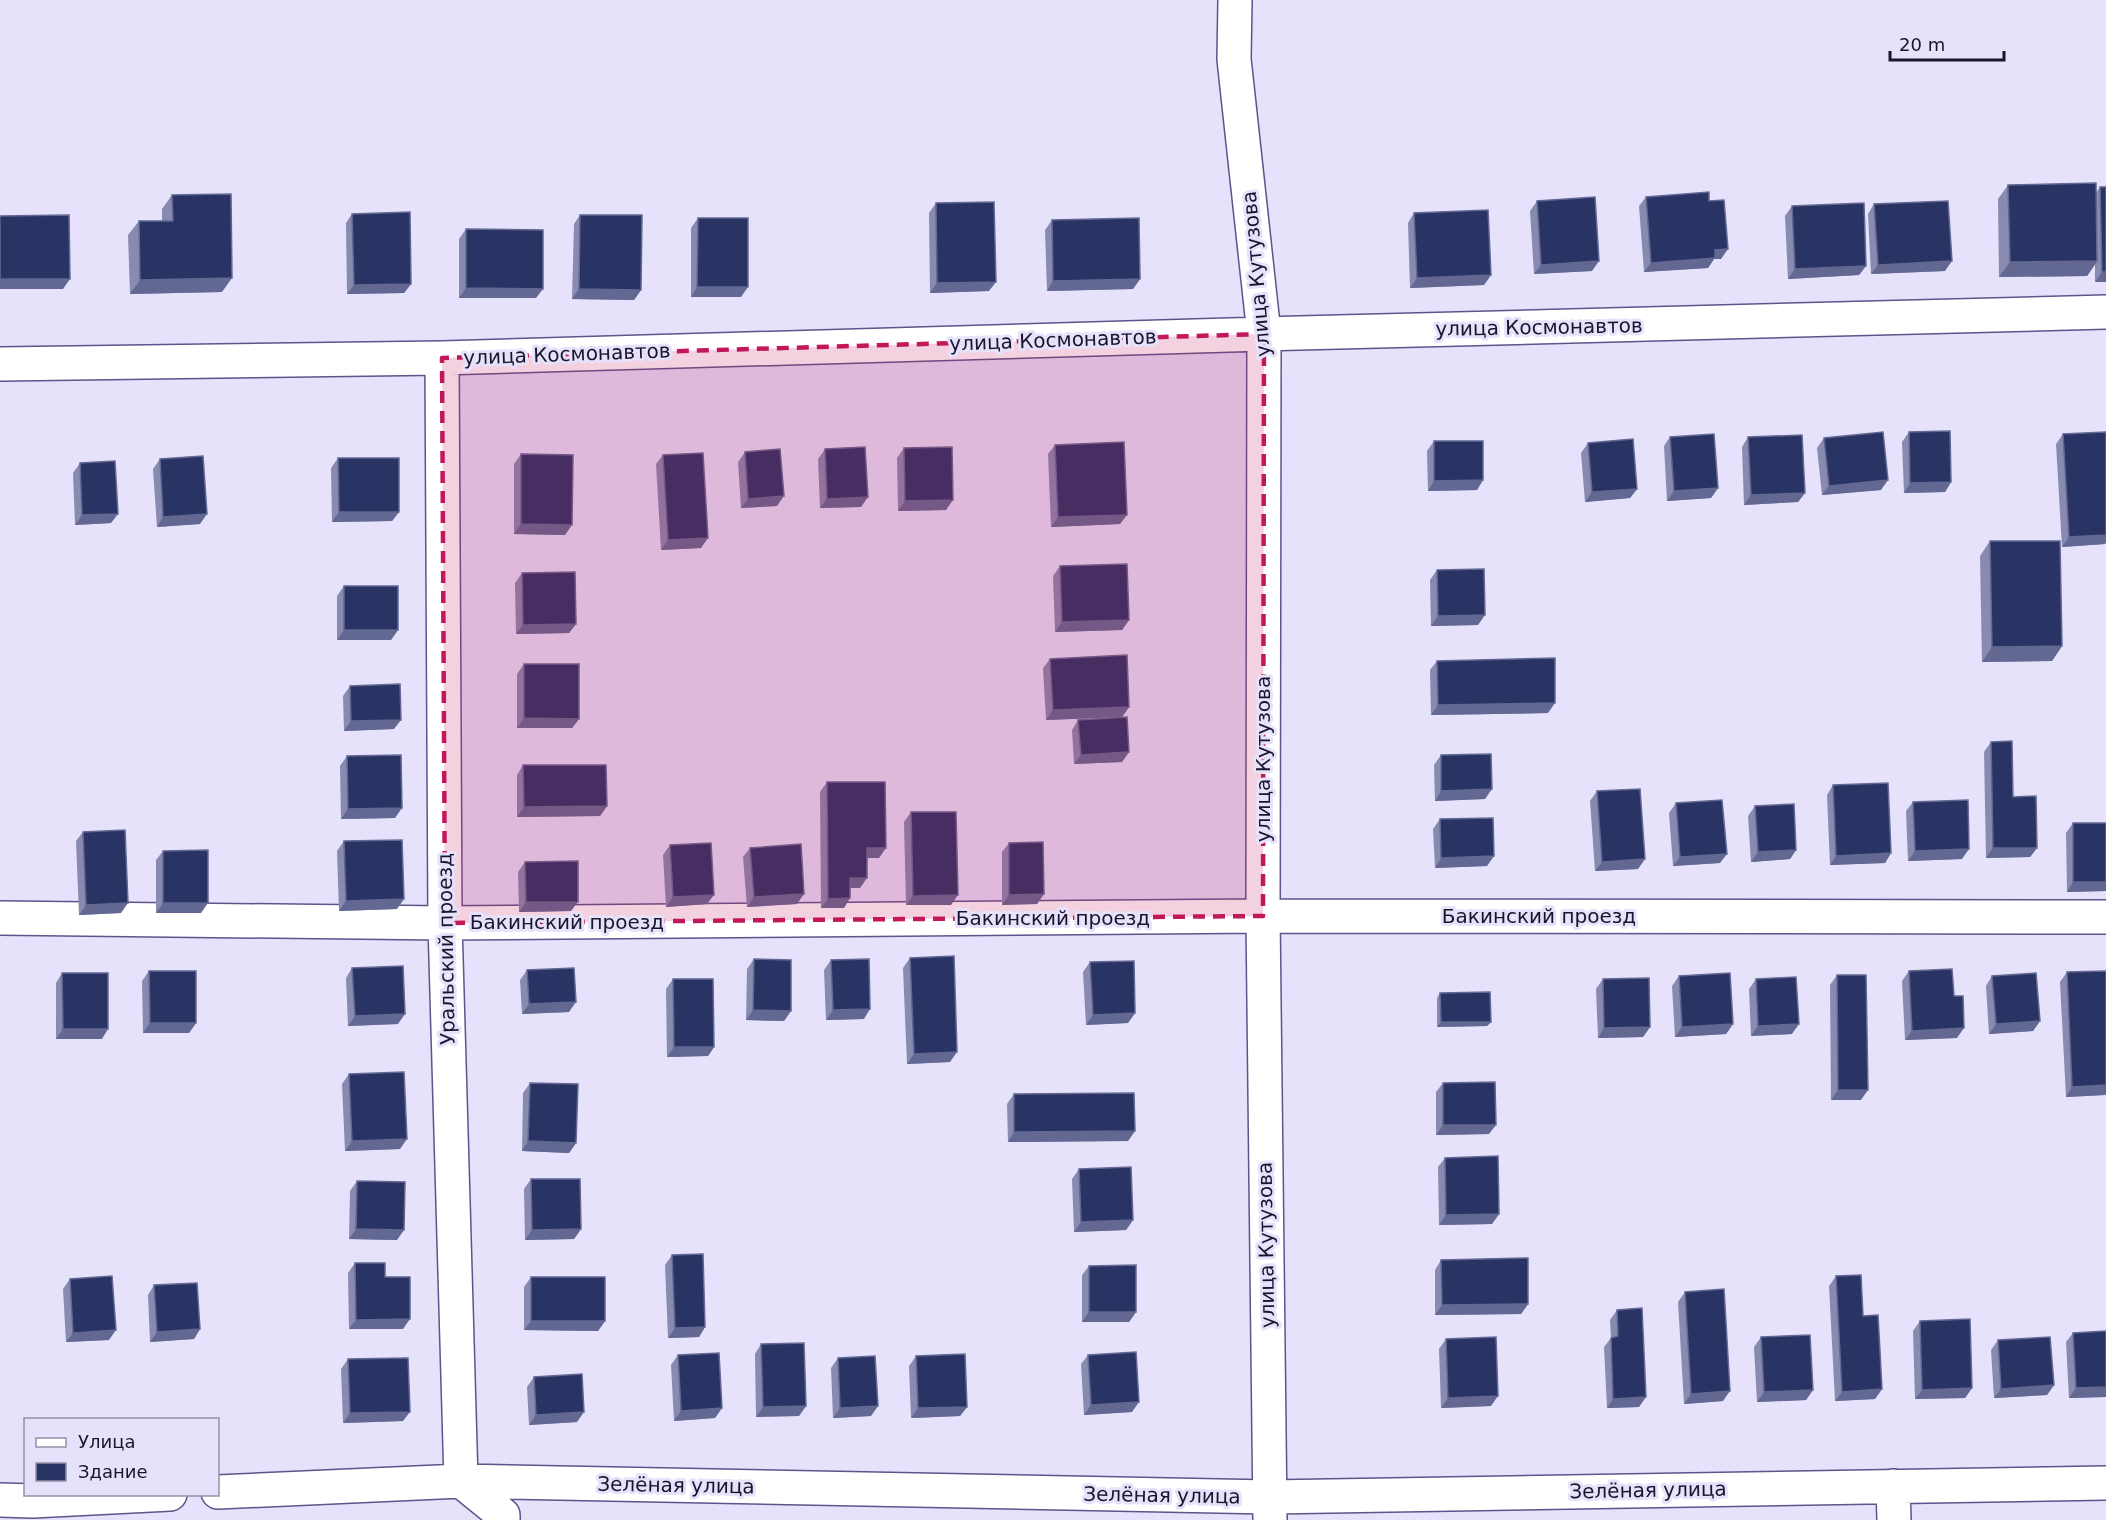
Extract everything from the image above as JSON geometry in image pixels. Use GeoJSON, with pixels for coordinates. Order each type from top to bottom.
{"type":"FeatureCollection","features":[{"type":"Feature","properties":{"kind":"street","name":"улица Кутузова"},"geometry":{"type":"LineString","coordinates":[[1235,0],[1234,59],[1264,334],[1263,916],[1270,1509]]}},
{"type":"Feature","properties":{"kind":"street","name":"улица Космонавтов"},"geometry":{"type":"LineString","coordinates":[[0,364],[442,358],[2106,312]]}},
{"type":"Feature","properties":{"kind":"street","name":"Уральский проезд"},"geometry":{"type":"LineString","coordinates":[[442,358],[445,923],[461,1481]]}},
{"type":"Feature","properties":{"kind":"street","name":"Бакинский проезд"},"geometry":{"type":"LineString","coordinates":[[0,918],[445,923],[1263,916],[2106,917]]}},
{"type":"Feature","properties":{"kind":"street","name":"Зелёная улица"},"geometry":{"type":"LineString","coordinates":[[219,1492],[461,1481],[1270,1509],[1893,1486],[2106,1483]]}},
{"type":"Feature","properties":{"kind":"street"},"geometry":{"type":"LineString","coordinates":[[461,1481],[503,1515],[503,1520]]}},
{"type":"Feature","properties":{"kind":"street"},"geometry":{"type":"LineString","coordinates":[[1893,1486],[1894,1520]]}},
{"type":"Feature","properties":{"kind":"street"},"geometry":{"type":"LineString","coordinates":[[0,1500],[33,1510],[153,1496]]}},
{"type":"Feature","properties":{"kind":"highlighted area"},"geometry":{"type":"Polygon","coordinates":[[[1264,334],[1263,916],[445,923],[442,358],[1264,334]]]}},
{"type":"Feature","properties":{"kind":"building"},"geometry":{"type":"Polygon","coordinates":[[[2096,183],[2097,261],[2010,262],[2008,185],[2096,183]]]}},
{"type":"Feature","properties":{"kind":"building"},"geometry":{"type":"Polygon","coordinates":[[[2100,187],[2106,187],[2106,272],[2102,272],[2100,187]]]}},
{"type":"Feature","properties":{"kind":"building"},"geometry":{"type":"Polygon","coordinates":[[[1709,192],[1709,201],[1724,200],[1728,249],[1715,250],[1715,258],[1651,263],[1646,197],[1709,192]]]}},
{"type":"Feature","properties":{"kind":"building"},"geometry":{"type":"Polygon","coordinates":[[[231,194],[232,278],[140,280],[139,221],[173,221],[172,195],[231,194]]]}},
{"type":"Feature","properties":{"kind":"building"},"geometry":{"type":"Polygon","coordinates":[[[1595,197],[1599,261],[1541,265],[1537,201],[1595,197]]]}},
{"type":"Feature","properties":{"kind":"building"},"geometry":{"type":"Polygon","coordinates":[[[1948,201],[1952,261],[1878,265],[1874,204],[1948,201]]]}},
{"type":"Feature","properties":{"kind":"building"},"geometry":{"type":"Polygon","coordinates":[[[994,202],[996,282],[937,283],[936,203],[994,202]]]}},
{"type":"Feature","properties":{"kind":"building"},"geometry":{"type":"Polygon","coordinates":[[[1864,203],[1866,266],[1795,269],[1792,206],[1864,203]]]}},
{"type":"Feature","properties":{"kind":"building"},"geometry":{"type":"Polygon","coordinates":[[[1488,210],[1491,275],[1417,278],[1414,213],[1488,210]]]}},
{"type":"Feature","properties":{"kind":"building"},"geometry":{"type":"Polygon","coordinates":[[[410,212],[411,284],[354,285],[352,214],[410,212]]]}},
{"type":"Feature","properties":{"kind":"building"},"geometry":{"type":"Polygon","coordinates":[[[69,215],[70,279],[0,279],[0,216],[69,215]]]}},
{"type":"Feature","properties":{"kind":"building"},"geometry":{"type":"Polygon","coordinates":[[[580,215],[642,215],[641,290],[579,289],[580,215]]]}},
{"type":"Feature","properties":{"kind":"building"},"geometry":{"type":"Polygon","coordinates":[[[698,218],[748,218],[748,287],[697,287],[698,218]]]}},
{"type":"Feature","properties":{"kind":"building"},"geometry":{"type":"Polygon","coordinates":[[[1139,218],[1140,279],[1053,281],[1052,220],[1139,218]]]}},
{"type":"Feature","properties":{"kind":"building"},"geometry":{"type":"Polygon","coordinates":[[[466,229],[543,230],[543,289],[466,288],[466,229]]]}},
{"type":"Feature","properties":{"kind":"building"},"geometry":{"type":"Polygon","coordinates":[[[1950,431],[1951,482],[1910,483],[1909,432],[1950,431]]]}},
{"type":"Feature","properties":{"kind":"building"},"geometry":{"type":"Polygon","coordinates":[[[1883,432],[1888,480],[1829,486],[1824,438],[1883,432]]]}},
{"type":"Feature","properties":{"kind":"building"},"geometry":{"type":"Polygon","coordinates":[[[2106,432],[2106,535],[2069,537],[2063,434],[2106,432]]]}},
{"type":"Feature","properties":{"kind":"building"},"geometry":{"type":"Polygon","coordinates":[[[1714,434],[1718,488],[1674,491],[1670,437],[1714,434]]]}},
{"type":"Feature","properties":{"kind":"building"},"geometry":{"type":"Polygon","coordinates":[[[1802,435],[1805,493],[1751,495],[1748,437],[1802,435]]]}},
{"type":"Feature","properties":{"kind":"building"},"geometry":{"type":"Polygon","coordinates":[[[1633,439],[1637,489],[1592,492],[1588,443],[1633,439]]]}},
{"type":"Feature","properties":{"kind":"building"},"geometry":{"type":"Polygon","coordinates":[[[1434,441],[1483,441],[1483,480],[1434,481],[1434,441]]]}},
{"type":"Feature","properties":{"kind":"building"},"geometry":{"type":"Polygon","coordinates":[[[1124,442],[1127,515],[1058,517],[1055,445],[1124,442]]]}},
{"type":"Feature","properties":{"kind":"building"},"geometry":{"type":"Polygon","coordinates":[[[865,447],[868,497],[827,499],[825,449],[865,447]]]}},
{"type":"Feature","properties":{"kind":"building"},"geometry":{"type":"Polygon","coordinates":[[[952,447],[953,500],[905,501],[904,448],[952,447]]]}},
{"type":"Feature","properties":{"kind":"building"},"geometry":{"type":"Polygon","coordinates":[[[780,449],[784,496],[748,499],[745,452],[780,449]]]}},
{"type":"Feature","properties":{"kind":"building"},"geometry":{"type":"Polygon","coordinates":[[[703,453],[708,538],[668,540],[663,455],[703,453]]]}},
{"type":"Feature","properties":{"kind":"building"},"geometry":{"type":"Polygon","coordinates":[[[521,454],[573,455],[572,525],[521,524],[521,454]]]}},
{"type":"Feature","properties":{"kind":"building"},"geometry":{"type":"Polygon","coordinates":[[[203,456],[207,514],[163,517],[160,459],[203,456]]]}},
{"type":"Feature","properties":{"kind":"building"},"geometry":{"type":"Polygon","coordinates":[[[338,458],[399,458],[399,512],[339,512],[338,458]]]}},
{"type":"Feature","properties":{"kind":"building"},"geometry":{"type":"Polygon","coordinates":[[[115,461],[118,514],[82,515],[80,463],[115,461]]]}},
{"type":"Feature","properties":{"kind":"building"},"geometry":{"type":"Polygon","coordinates":[[[1990,541],[2060,541],[2062,646],[1992,647],[1990,541]]]}},
{"type":"Feature","properties":{"kind":"building"},"geometry":{"type":"Polygon","coordinates":[[[1127,564],[1129,620],[1062,622],[1060,566],[1127,564]]]}},
{"type":"Feature","properties":{"kind":"building"},"geometry":{"type":"Polygon","coordinates":[[[1484,569],[1485,615],[1438,616],[1437,570],[1484,569]]]}},
{"type":"Feature","properties":{"kind":"building"},"geometry":{"type":"Polygon","coordinates":[[[575,572],[576,624],[523,625],[522,573],[575,572]]]}},
{"type":"Feature","properties":{"kind":"building"},"geometry":{"type":"Polygon","coordinates":[[[344,586],[398,586],[398,630],[344,630],[344,586]]]}},
{"type":"Feature","properties":{"kind":"building"},"geometry":{"type":"Polygon","coordinates":[[[1127,655],[1129,707],[1053,710],[1050,659],[1127,655]]]}},
{"type":"Feature","properties":{"kind":"building"},"geometry":{"type":"Polygon","coordinates":[[[1555,658],[1555,703],[1438,705],[1437,661],[1555,658]]]}},
{"type":"Feature","properties":{"kind":"building"},"geometry":{"type":"Polygon","coordinates":[[[524,664],[579,664],[579,719],[524,718],[524,664]]]}},
{"type":"Feature","properties":{"kind":"building"},"geometry":{"type":"Polygon","coordinates":[[[400,684],[401,720],[351,721],[350,686],[400,684]]]}},
{"type":"Feature","properties":{"kind":"building"},"geometry":{"type":"Polygon","coordinates":[[[1127,717],[1129,752],[1081,755],[1078,720],[1127,717]]]}},
{"type":"Feature","properties":{"kind":"building"},"geometry":{"type":"Polygon","coordinates":[[[2012,741],[2013,797],[2036,796],[2037,848],[1993,848],[1991,742],[2012,741]]]}},
{"type":"Feature","properties":{"kind":"building"},"geometry":{"type":"Polygon","coordinates":[[[1491,754],[1492,789],[1441,791],[1441,755],[1491,754]]]}},
{"type":"Feature","properties":{"kind":"building"},"geometry":{"type":"Polygon","coordinates":[[[401,755],[402,808],[348,809],[347,756],[401,755]]]}},
{"type":"Feature","properties":{"kind":"building"},"geometry":{"type":"Polygon","coordinates":[[[523,765],[606,765],[607,806],[524,807],[523,765]]]}},
{"type":"Feature","properties":{"kind":"building"},"geometry":{"type":"Polygon","coordinates":[[[827,782],[885,782],[886,848],[867,848],[867,878],[850,878],[850,898],[828,899],[827,782]]]}},
{"type":"Feature","properties":{"kind":"building"},"geometry":{"type":"Polygon","coordinates":[[[1888,783],[1891,853],[1836,856],[1833,785],[1888,783]]]}},
{"type":"Feature","properties":{"kind":"building"},"geometry":{"type":"Polygon","coordinates":[[[1640,789],[1645,859],[1602,862],[1597,791],[1640,789]]]}},
{"type":"Feature","properties":{"kind":"building"},"geometry":{"type":"Polygon","coordinates":[[[1722,800],[1727,854],[1680,857],[1676,803],[1722,800]]]}},
{"type":"Feature","properties":{"kind":"building"},"geometry":{"type":"Polygon","coordinates":[[[1968,800],[1969,849],[1915,851],[1913,802],[1968,800]]]}},
{"type":"Feature","properties":{"kind":"building"},"geometry":{"type":"Polygon","coordinates":[[[1794,804],[1796,850],[1758,852],[1755,806],[1794,804]]]}},
{"type":"Feature","properties":{"kind":"building"},"geometry":{"type":"Polygon","coordinates":[[[911,812],[956,812],[958,895],[913,896],[911,812]]]}},
{"type":"Feature","properties":{"kind":"building"},"geometry":{"type":"Polygon","coordinates":[[[1493,818],[1494,856],[1441,858],[1440,819],[1493,818]]]}},
{"type":"Feature","properties":{"kind":"building"},"geometry":{"type":"Polygon","coordinates":[[[2073,823],[2106,823],[2106,882],[2073,882],[2073,823]]]}},
{"type":"Feature","properties":{"kind":"building"},"geometry":{"type":"Polygon","coordinates":[[[125,830],[128,903],[86,905],[83,832],[125,830]]]}},
{"type":"Feature","properties":{"kind":"building"},"geometry":{"type":"Polygon","coordinates":[[[402,840],[404,899],[346,901],[344,841],[402,840]]]}},
{"type":"Feature","properties":{"kind":"building"},"geometry":{"type":"Polygon","coordinates":[[[1043,842],[1044,894],[1009,895],[1009,843],[1043,842]]]}},
{"type":"Feature","properties":{"kind":"building"},"geometry":{"type":"Polygon","coordinates":[[[711,843],[714,895],[673,897],[670,845],[711,843]]]}},
{"type":"Feature","properties":{"kind":"building"},"geometry":{"type":"Polygon","coordinates":[[[801,844],[804,894],[754,897],[750,848],[801,844]]]}},
{"type":"Feature","properties":{"kind":"building"},"geometry":{"type":"Polygon","coordinates":[[[208,850],[208,903],[163,903],[163,851],[208,850]]]}},
{"type":"Feature","properties":{"kind":"building"},"geometry":{"type":"Polygon","coordinates":[[[578,861],[578,902],[526,902],[525,862],[578,861]]]}},
{"type":"Feature","properties":{"kind":"building"},"geometry":{"type":"Polygon","coordinates":[[[954,956],[957,1052],[914,1054],[910,958],[954,956]]]}},
{"type":"Feature","properties":{"kind":"building"},"geometry":{"type":"Polygon","coordinates":[[[754,959],[791,960],[791,1011],[753,1010],[754,959]]]}},
{"type":"Feature","properties":{"kind":"building"},"geometry":{"type":"Polygon","coordinates":[[[869,959],[870,1009],[833,1010],[831,960],[869,959]]]}},
{"type":"Feature","properties":{"kind":"building"},"geometry":{"type":"Polygon","coordinates":[[[1134,961],[1135,1013],[1093,1015],[1090,962],[1134,961]]]}},
{"type":"Feature","properties":{"kind":"building"},"geometry":{"type":"Polygon","coordinates":[[[403,966],[405,1014],[355,1016],[352,968],[403,966]]]}},
{"type":"Feature","properties":{"kind":"building"},"geometry":{"type":"Polygon","coordinates":[[[574,968],[576,1002],[529,1004],[527,970],[574,968]]]}},
{"type":"Feature","properties":{"kind":"building"},"geometry":{"type":"Polygon","coordinates":[[[1952,969],[1954,996],[1963,996],[1964,1028],[1912,1031],[1909,971],[1952,969]]]}},
{"type":"Feature","properties":{"kind":"building"},"geometry":{"type":"Polygon","coordinates":[[[149,971],[196,971],[196,1023],[150,1023],[149,971]]]}},
{"type":"Feature","properties":{"kind":"building"},"geometry":{"type":"Polygon","coordinates":[[[2106,971],[2106,1085],[2072,1087],[2067,972],[2106,971]]]}},
{"type":"Feature","properties":{"kind":"building"},"geometry":{"type":"Polygon","coordinates":[[[62,973],[108,973],[108,1029],[63,1029],[62,973]]]}},
{"type":"Feature","properties":{"kind":"building"},"geometry":{"type":"Polygon","coordinates":[[[1730,973],[1733,1024],[1682,1027],[1679,976],[1730,973]]]}},
{"type":"Feature","properties":{"kind":"building"},"geometry":{"type":"Polygon","coordinates":[[[2036,973],[2040,1021],[1996,1024],[1992,976],[2036,973]]]}},
{"type":"Feature","properties":{"kind":"building"},"geometry":{"type":"Polygon","coordinates":[[[1837,975],[1866,975],[1868,1090],[1838,1090],[1837,975]]]}},
{"type":"Feature","properties":{"kind":"building"},"geometry":{"type":"Polygon","coordinates":[[[1796,977],[1799,1024],[1758,1026],[1756,979],[1796,977]]]}},
{"type":"Feature","properties":{"kind":"building"},"geometry":{"type":"Polygon","coordinates":[[[1649,978],[1650,1027],[1604,1028],[1603,979],[1649,978]]]}},
{"type":"Feature","properties":{"kind":"building"},"geometry":{"type":"Polygon","coordinates":[[[673,979],[713,979],[714,1047],[674,1047],[673,979]]]}},
{"type":"Feature","properties":{"kind":"building"},"geometry":{"type":"Polygon","coordinates":[[[1490,992],[1491,1022],[1441,1022],[1440,993],[1490,992]]]}},
{"type":"Feature","properties":{"kind":"building"},"geometry":{"type":"Polygon","coordinates":[[[404,1072],[407,1139],[352,1141],[349,1074],[404,1072]]]}},
{"type":"Feature","properties":{"kind":"building"},"geometry":{"type":"Polygon","coordinates":[[[1495,1082],[1496,1125],[1443,1125],[1443,1083],[1495,1082]]]}},
{"type":"Feature","properties":{"kind":"building"},"geometry":{"type":"Polygon","coordinates":[[[530,1083],[578,1084],[576,1143],[528,1141],[530,1083]]]}},
{"type":"Feature","properties":{"kind":"building"},"geometry":{"type":"Polygon","coordinates":[[[1134,1093],[1135,1131],[1014,1132],[1014,1094],[1134,1093]]]}},
{"type":"Feature","properties":{"kind":"building"},"geometry":{"type":"Polygon","coordinates":[[[1498,1156],[1499,1214],[1446,1215],[1445,1158],[1498,1156]]]}},
{"type":"Feature","properties":{"kind":"building"},"geometry":{"type":"Polygon","coordinates":[[[1131,1167],[1133,1220],[1081,1222],[1079,1169],[1131,1167]]]}},
{"type":"Feature","properties":{"kind":"building"},"geometry":{"type":"Polygon","coordinates":[[[531,1179],[580,1179],[581,1229],[532,1230],[531,1179]]]}},
{"type":"Feature","properties":{"kind":"building"},"geometry":{"type":"Polygon","coordinates":[[[357,1181],[405,1182],[404,1230],[356,1229],[357,1181]]]}},
{"type":"Feature","properties":{"kind":"building"},"geometry":{"type":"Polygon","coordinates":[[[703,1254],[705,1327],[675,1328],[672,1255],[703,1254]]]}},
{"type":"Feature","properties":{"kind":"building"},"geometry":{"type":"Polygon","coordinates":[[[1528,1258],[1528,1304],[1442,1305],[1441,1260],[1528,1258]]]}},
{"type":"Feature","properties":{"kind":"building"},"geometry":{"type":"Polygon","coordinates":[[[355,1263],[385,1263],[385,1277],[410,1277],[410,1319],[356,1320],[355,1263]]]}},
{"type":"Feature","properties":{"kind":"building"},"geometry":{"type":"Polygon","coordinates":[[[1136,1265],[1136,1312],[1089,1312],[1089,1266],[1136,1265]]]}},
{"type":"Feature","properties":{"kind":"building"},"geometry":{"type":"Polygon","coordinates":[[[1861,1275],[1863,1316],[1878,1315],[1882,1389],[1842,1392],[1836,1276],[1861,1275]]]}},
{"type":"Feature","properties":{"kind":"building"},"geometry":{"type":"Polygon","coordinates":[[[112,1276],[116,1330],[73,1333],[70,1279],[112,1276]]]}},
{"type":"Feature","properties":{"kind":"building"},"geometry":{"type":"Polygon","coordinates":[[[531,1277],[605,1277],[605,1321],[531,1321],[531,1277]]]}},
{"type":"Feature","properties":{"kind":"building"},"geometry":{"type":"Polygon","coordinates":[[[197,1283],[200,1329],[157,1332],[154,1285],[197,1283]]]}},
{"type":"Feature","properties":{"kind":"building"},"geometry":{"type":"Polygon","coordinates":[[[1724,1289],[1730,1391],[1691,1394],[1685,1292],[1724,1289]]]}},
{"type":"Feature","properties":{"kind":"building"},"geometry":{"type":"Polygon","coordinates":[[[1642,1308],[1646,1397],[1613,1399],[1611,1338],[1618,1336],[1617,1310],[1642,1308]]]}},
{"type":"Feature","properties":{"kind":"building"},"geometry":{"type":"Polygon","coordinates":[[[1970,1319],[1972,1388],[1922,1390],[1920,1321],[1970,1319]]]}},
{"type":"Feature","properties":{"kind":"building"},"geometry":{"type":"Polygon","coordinates":[[[2106,1331],[2106,1387],[2076,1388],[2073,1333],[2106,1331]]]}},
{"type":"Feature","properties":{"kind":"building"},"geometry":{"type":"Polygon","coordinates":[[[1810,1335],[1813,1390],[1764,1392],[1761,1337],[1810,1335]]]}},
{"type":"Feature","properties":{"kind":"building"},"geometry":{"type":"Polygon","coordinates":[[[1496,1337],[1498,1396],[1448,1398],[1446,1339],[1496,1337]]]}},
{"type":"Feature","properties":{"kind":"building"},"geometry":{"type":"Polygon","coordinates":[[[2050,1337],[2054,1385],[2001,1389],[1998,1340],[2050,1337]]]}},
{"type":"Feature","properties":{"kind":"building"},"geometry":{"type":"Polygon","coordinates":[[[804,1343],[806,1406],[763,1407],[761,1344],[804,1343]]]}},
{"type":"Feature","properties":{"kind":"building"},"geometry":{"type":"Polygon","coordinates":[[[1136,1352],[1139,1402],[1091,1405],[1088,1355],[1136,1352]]]}},
{"type":"Feature","properties":{"kind":"building"},"geometry":{"type":"Polygon","coordinates":[[[719,1353],[722,1408],[681,1411],[678,1355],[719,1353]]]}},
{"type":"Feature","properties":{"kind":"building"},"geometry":{"type":"Polygon","coordinates":[[[965,1354],[967,1407],[918,1408],[916,1356],[965,1354]]]}},
{"type":"Feature","properties":{"kind":"building"},"geometry":{"type":"Polygon","coordinates":[[[875,1356],[878,1406],[840,1408],[838,1358],[875,1356]]]}},
{"type":"Feature","properties":{"kind":"building"},"geometry":{"type":"Polygon","coordinates":[[[408,1358],[410,1412],[350,1413],[348,1359],[408,1358]]]}},
{"type":"Feature","properties":{"kind":"building"},"geometry":{"type":"Polygon","coordinates":[[[582,1374],[584,1412],[536,1415],[534,1377],[582,1374]]]}}]}
